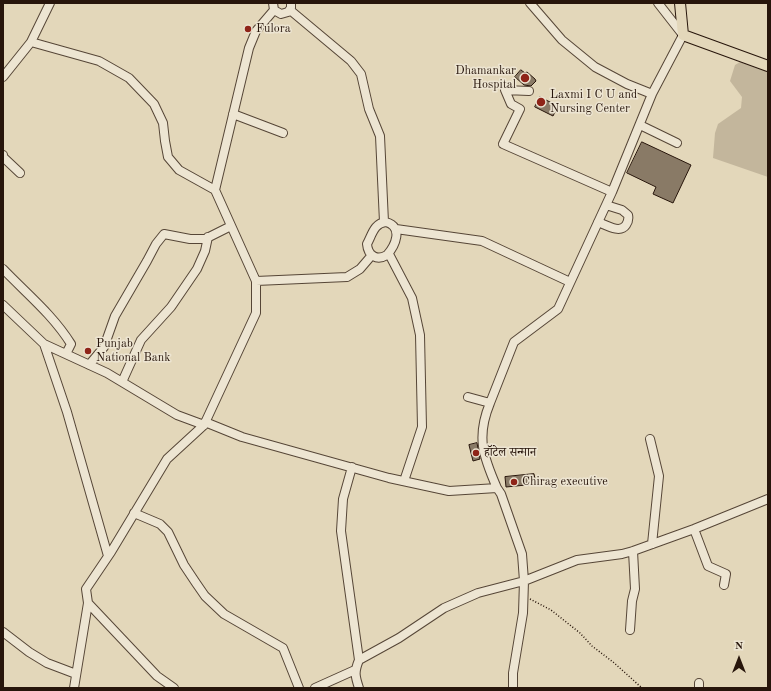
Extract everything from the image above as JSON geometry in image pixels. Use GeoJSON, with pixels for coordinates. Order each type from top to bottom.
{"type":"FeatureCollection","features":[{"type":"Feature","properties":{"kind":"main road"},"geometry":{"type":"LineString","coordinates":[[680,3],[683,35],[768,66]]}},
{"type":"Feature","properties":{"kind":"street"},"geometry":{"type":"LineString","coordinates":[[3,77],[31,42],[50,3]]}},
{"type":"Feature","properties":{"kind":"street"},"geometry":{"type":"LineString","coordinates":[[530,3],[562,40],[594,67],[627,84],[652,94]]}},
{"type":"Feature","properties":{"kind":"street"},"geometry":{"type":"LineString","coordinates":[[513,688],[513,673],[523,613],[524,581],[522,554],[501,494],[486,459],[481,439],[485,416],[514,342],[558,309],[612,192],[652,94],[683,35],[658,3]]}},
{"type":"Feature","properties":{"kind":"street"},"geometry":{"type":"LineString","coordinates":[[215,190],[249,48],[256,31],[274,7],[281,14],[286,14],[291,7],[351,61],[361,74],[369,109],[380,136],[384,222]]}},
{"type":"Feature","properties":{"kind":"street"},"geometry":{"type":"LineString","coordinates":[[31,42],[99,62],[129,78],[154,104],[163,123],[168,157],[179,170],[215,190],[256,281],[256,313],[204,424],[167,459],[108,556],[86,588],[88,603],[74,688]]}},
{"type":"Feature","properties":{"kind":"street"},"geometry":{"type":"LineString","coordinates":[[530,91],[505,90],[511,104],[520,109],[503,144],[612,192]]}},
{"type":"Feature","properties":{"kind":"street"},"geometry":{"type":"LineString","coordinates":[[233,114],[283,132]]}},
{"type":"Feature","properties":{"kind":"street"},"geometry":{"type":"LineString","coordinates":[[640,125],[677,143]]}},
{"type":"Feature","properties":{"kind":"street"},"geometry":{"type":"LineString","coordinates":[[3,155],[3,157],[20,173]]}},
{"type":"Feature","properties":{"kind":"street"},"geometry":{"type":"LineString","coordinates":[[598,222],[621,229],[626,226],[629,219],[628,215],[622,210],[606,205]]}},
{"type":"Feature","properties":{"kind":"street"},"geometry":{"type":"LineString","coordinates":[[384,222],[391,224],[396,230],[397,237],[389,254],[381,258],[372,255],[368,251],[367,244],[376,227],[384,222]]}},
{"type":"Feature","properties":{"kind":"street"},"geometry":{"type":"LineString","coordinates":[[89,365],[104,347],[115,316],[156,244],[164,234],[190,239],[205,239],[232,226]]}},
{"type":"Feature","properties":{"kind":"street"},"geometry":{"type":"LineString","coordinates":[[396,230],[482,241],[570,282]]}},
{"type":"Feature","properties":{"kind":"street"},"geometry":{"type":"LineString","coordinates":[[122,382],[140,340],[171,307],[197,269],[205,251],[208,237]]}},
{"type":"Feature","properties":{"kind":"street"},"geometry":{"type":"LineString","coordinates":[[389,254],[412,298],[420,335],[422,427],[404,481]]}},
{"type":"Feature","properties":{"kind":"street"},"geometry":{"type":"LineString","coordinates":[[256,281],[348,276],[360,269],[372,255]]}},
{"type":"Feature","properties":{"kind":"street"},"geometry":{"type":"LineString","coordinates":[[3,269],[42,307],[64,333],[71,344],[66,354]]}},
{"type":"Feature","properties":{"kind":"street"},"geometry":{"type":"LineString","coordinates":[[3,305],[44,344],[122,382],[177,415],[242,437],[389,478],[449,491],[498,488]]}},
{"type":"Feature","properties":{"kind":"street"},"geometry":{"type":"LineString","coordinates":[[44,344],[67,412],[108,556]]}},
{"type":"Feature","properties":{"kind":"street"},"geometry":{"type":"LineString","coordinates":[[468,397],[490,403]]}},
{"type":"Feature","properties":{"kind":"street"},"geometry":{"type":"LineString","coordinates":[[650,439],[659,476],[652,544]]}},
{"type":"Feature","properties":{"kind":"street"},"geometry":{"type":"LineString","coordinates":[[352,467],[343,499],[341,531],[359,660],[355,670],[359,688]]}},
{"type":"Feature","properties":{"kind":"street"},"geometry":{"type":"LineString","coordinates":[[359,660],[399,638],[444,608],[478,593],[524,581],[577,560],[622,554],[633,551],[694,529],[768,499]]}},
{"type":"Feature","properties":{"kind":"street"},"geometry":{"type":"LineString","coordinates":[[134,513],[160,524],[168,532],[184,565],[196,583],[206,596],[224,614],[283,648],[299,688]]}},
{"type":"Feature","properties":{"kind":"street"},"geometry":{"type":"LineString","coordinates":[[694,529],[708,566],[726,574],[724,585]]}},
{"type":"Feature","properties":{"kind":"street"},"geometry":{"type":"LineString","coordinates":[[630,630],[632,601],[635,589],[633,551]]}},
{"type":"Feature","properties":{"kind":"street"},"geometry":{"type":"LineString","coordinates":[[88,603],[157,676],[174,688]]}},
{"type":"Feature","properties":{"kind":"street"},"geometry":{"type":"LineString","coordinates":[[3,632],[29,652],[47,663],[76,674]]}},
{"type":"Feature","properties":{"kind":"street"},"geometry":{"type":"LineString","coordinates":[[314,688],[355,670]]}},
{"type":"Feature","properties":{"kind":"path"},"geometry":{"type":"LineString","coordinates":[[523,596],[551,610],[580,633],[592,646],[613,662],[642,688]]}},
{"type":"Feature","properties":{"kind":"shaded area"},"geometry":{"type":"Polygon","coordinates":[[[740,62],[768,72],[768,177],[713,158],[715,133],[718,124],[741,108],[742,97],[730,81],[735,65],[740,62]]]}},
{"type":"Feature","properties":{"kind":"building"},"geometry":{"type":"Polygon","coordinates":[[[521,70],[525,73],[527,72],[535,79],[536,81],[531,86],[524,85],[515,77],[521,70]]]}},
{"type":"Feature","properties":{"kind":"building"},"geometry":{"type":"Polygon","coordinates":[[[540,97],[558,106],[553,116],[535,107],[540,97]]]}},
{"type":"Feature","properties":{"kind":"building"},"geometry":{"type":"Polygon","coordinates":[[[642,142],[691,165],[673,203],[653,194],[656,187],[627,173],[642,142]]]}},
{"type":"Feature","properties":{"kind":"building"},"geometry":{"type":"Polygon","coordinates":[[[477,443],[480,459],[473,461],[469,445],[477,443]]]}},
{"type":"Feature","properties":{"kind":"building"},"geometry":{"type":"Polygon","coordinates":[[[534,474],[536,484],[506,487],[505,477],[534,474]]]}},
{"type":"Feature","properties":{"kind":"place","name":"Fulora"},"geometry":{"type":"Point","coordinates":[248,29]}},
{"type":"Feature","properties":{"kind":"place","name":"Dhamankar Hospital"},"geometry":{"type":"Point","coordinates":[525,78]}},
{"type":"Feature","properties":{"kind":"place","name":"Laxmi I C U and Nursing Center"},"geometry":{"type":"Point","coordinates":[541,102]}},
{"type":"Feature","properties":{"kind":"place","name":"Punjab National Bank"},"geometry":{"type":"Point","coordinates":[88,351]}},
{"type":"Feature","properties":{"kind":"place","name":"हॉटेल सन्मान"},"geometry":{"type":"Point","coordinates":[476,453]}},
{"type":"Feature","properties":{"kind":"place","name":"Chirag executive"},"geometry":{"type":"Point","coordinates":[514,482]}}]}
